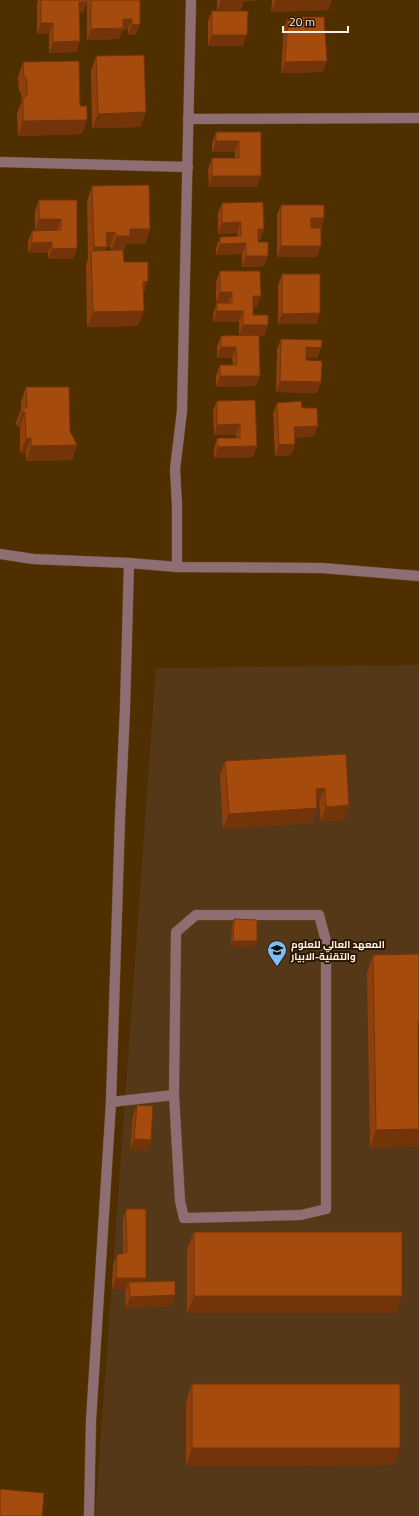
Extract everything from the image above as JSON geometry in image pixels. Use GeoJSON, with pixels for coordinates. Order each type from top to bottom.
{"type":"FeatureCollection","features":[{"type":"Feature","properties":{"kind":"street"},"geometry":{"type":"LineString","coordinates":[[177,567],[177,506],[175,469],[182,411],[191,0]]}},
{"type":"Feature","properties":{"kind":"street"},"geometry":{"type":"LineString","coordinates":[[188,119],[419,118]]}},
{"type":"Feature","properties":{"kind":"street"},"geometry":{"type":"LineString","coordinates":[[0,162],[188,167]]}},
{"type":"Feature","properties":{"kind":"street"},"geometry":{"type":"LineString","coordinates":[[0,554],[33,559],[129,563],[177,567],[322,568],[419,576]]}},
{"type":"Feature","properties":{"kind":"street"},"geometry":{"type":"LineString","coordinates":[[88,1516],[91,1421],[111,1102],[129,563]]}},
{"type":"Feature","properties":{"kind":"street"},"geometry":{"type":"LineString","coordinates":[[196,915],[319,915],[326,941],[326,1209],[301,1215],[184,1218],[180,1201],[174,1095],[176,932],[196,915]]}},
{"type":"Feature","properties":{"kind":"street"},"geometry":{"type":"LineString","coordinates":[[111,1102],[174,1095]]}},
{"type":"Feature","properties":{"kind":"shaded area","name":"المعهد العالي للعلوم والتقنية-الابيار"},"geometry":{"type":"Polygon","coordinates":[[[419,665],[419,1516],[95,1516],[156,668],[419,665]]]}},
{"type":"Feature","properties":{"kind":"building"},"geometry":{"type":"Polygon","coordinates":[[[41,0],[87,0],[87,2],[79,2],[80,41],[53,42],[53,23],[41,23],[41,0]]]}},
{"type":"Feature","properties":{"kind":"building"},"geometry":{"type":"Polygon","coordinates":[[[91,0],[140,0],[140,24],[132,25],[132,19],[123,19],[123,28],[91,29],[91,0]]]}},
{"type":"Feature","properties":{"kind":"building"},"geometry":{"type":"Polygon","coordinates":[[[212,11],[248,11],[247,35],[212,35],[212,11]]]}},
{"type":"Feature","properties":{"kind":"building"},"geometry":{"type":"Polygon","coordinates":[[[288,17],[324,17],[327,61],[285,62],[288,17]]]}},
{"type":"Feature","properties":{"kind":"building"},"geometry":{"type":"Polygon","coordinates":[[[144,55],[146,112],[98,114],[96,56],[144,55]]]}},
{"type":"Feature","properties":{"kind":"building"},"geometry":{"type":"Polygon","coordinates":[[[79,61],[80,106],[87,106],[87,120],[23,121],[23,98],[27,95],[27,79],[24,77],[23,62],[79,61]]]}},
{"type":"Feature","properties":{"kind":"building"},"geometry":{"type":"Polygon","coordinates":[[[216,132],[261,132],[261,176],[212,176],[212,158],[239,158],[239,141],[216,141],[216,132]]]}},
{"type":"Feature","properties":{"kind":"building"},"geometry":{"type":"Polygon","coordinates":[[[149,185],[150,229],[130,229],[130,236],[117,236],[115,232],[106,233],[107,247],[94,247],[92,186],[149,185]]]}},
{"type":"Feature","properties":{"kind":"building"},"geometry":{"type":"Polygon","coordinates":[[[39,200],[77,200],[77,248],[52,249],[52,242],[32,243],[32,231],[61,230],[61,219],[39,219],[39,200]]]}},
{"type":"Feature","properties":{"kind":"building"},"geometry":{"type":"Polygon","coordinates":[[[263,202],[264,229],[258,229],[258,242],[268,242],[268,256],[246,256],[246,243],[220,244],[220,237],[241,236],[241,222],[222,223],[222,203],[263,202]]]}},
{"type":"Feature","properties":{"kind":"building"},"geometry":{"type":"Polygon","coordinates":[[[281,205],[324,205],[324,218],[311,218],[311,228],[321,228],[321,246],[281,246],[281,205]]]}},
{"type":"Feature","properties":{"kind":"building"},"geometry":{"type":"Polygon","coordinates":[[[123,250],[124,262],[148,262],[148,281],[143,282],[144,311],[93,312],[91,251],[123,250]]]}},
{"type":"Feature","properties":{"kind":"building"},"geometry":{"type":"Polygon","coordinates":[[[220,271],[260,271],[261,296],[253,296],[253,315],[268,315],[268,325],[243,325],[243,311],[217,311],[217,303],[232,303],[232,292],[220,292],[220,271]]]}},
{"type":"Feature","properties":{"kind":"building"},"geometry":{"type":"Polygon","coordinates":[[[282,274],[320,274],[320,313],[282,314],[282,274]]]}},
{"type":"Feature","properties":{"kind":"building"},"geometry":{"type":"Polygon","coordinates":[[[259,335],[260,376],[220,376],[220,365],[237,365],[236,347],[221,347],[221,336],[259,335]]]}},
{"type":"Feature","properties":{"kind":"building"},"geometry":{"type":"Polygon","coordinates":[[[281,339],[322,340],[321,348],[306,347],[306,360],[322,361],[321,382],[280,381],[281,339]]]}},
{"type":"Feature","properties":{"kind":"building"},"geometry":{"type":"Polygon","coordinates":[[[26,387],[69,387],[70,431],[77,445],[31,446],[31,438],[26,439],[25,412],[22,412],[22,408],[27,408],[26,387]]]}},
{"type":"Feature","properties":{"kind":"building"},"geometry":{"type":"Polygon","coordinates":[[[255,400],[257,446],[218,447],[217,438],[240,438],[240,424],[217,425],[217,401],[255,400]]]}},
{"type":"Feature","properties":{"kind":"building"},"geometry":{"type":"Polygon","coordinates":[[[301,401],[302,408],[317,408],[318,426],[294,427],[295,444],[279,445],[277,403],[301,401]]]}},
{"type":"Feature","properties":{"kind":"building"},"geometry":{"type":"Polygon","coordinates":[[[346,754],[349,805],[326,807],[325,788],[316,789],[317,808],[229,814],[225,761],[346,754]]]}},
{"type":"Feature","properties":{"kind":"building"},"geometry":{"type":"Polygon","coordinates":[[[234,919],[257,920],[257,941],[233,941],[234,919]]]}},
{"type":"Feature","properties":{"kind":"building"},"geometry":{"type":"Polygon","coordinates":[[[419,954],[419,1129],[376,1130],[373,955],[419,954]]]}},
{"type":"Feature","properties":{"kind":"building"},"geometry":{"type":"Polygon","coordinates":[[[137,1105],[153,1106],[151,1140],[134,1139],[137,1105]]]}},
{"type":"Feature","properties":{"kind":"building"},"geometry":{"type":"Polygon","coordinates":[[[126,1209],[146,1209],[146,1278],[116,1278],[117,1255],[127,1252],[126,1209]]]}},
{"type":"Feature","properties":{"kind":"building"},"geometry":{"type":"Polygon","coordinates":[[[194,1232],[402,1232],[402,1296],[194,1296],[194,1232]]]}},
{"type":"Feature","properties":{"kind":"building"},"geometry":{"type":"Polygon","coordinates":[[[175,1281],[175,1295],[130,1297],[129,1282],[175,1281]]]}},
{"type":"Feature","properties":{"kind":"building"},"geometry":{"type":"Polygon","coordinates":[[[192,1384],[400,1384],[400,1448],[192,1448],[192,1384]]]}},
{"type":"Feature","properties":{"kind":"building"},"geometry":{"type":"Polygon","coordinates":[[[0,1489],[44,1493],[42,1516],[0,1516],[0,1489]]]}},
{"type":"Feature","properties":{"kind":"place","name":"المعهد العالي للعلوم والتقنية-الابيار"},"geometry":{"type":"Point","coordinates":[277,967]}}]}
